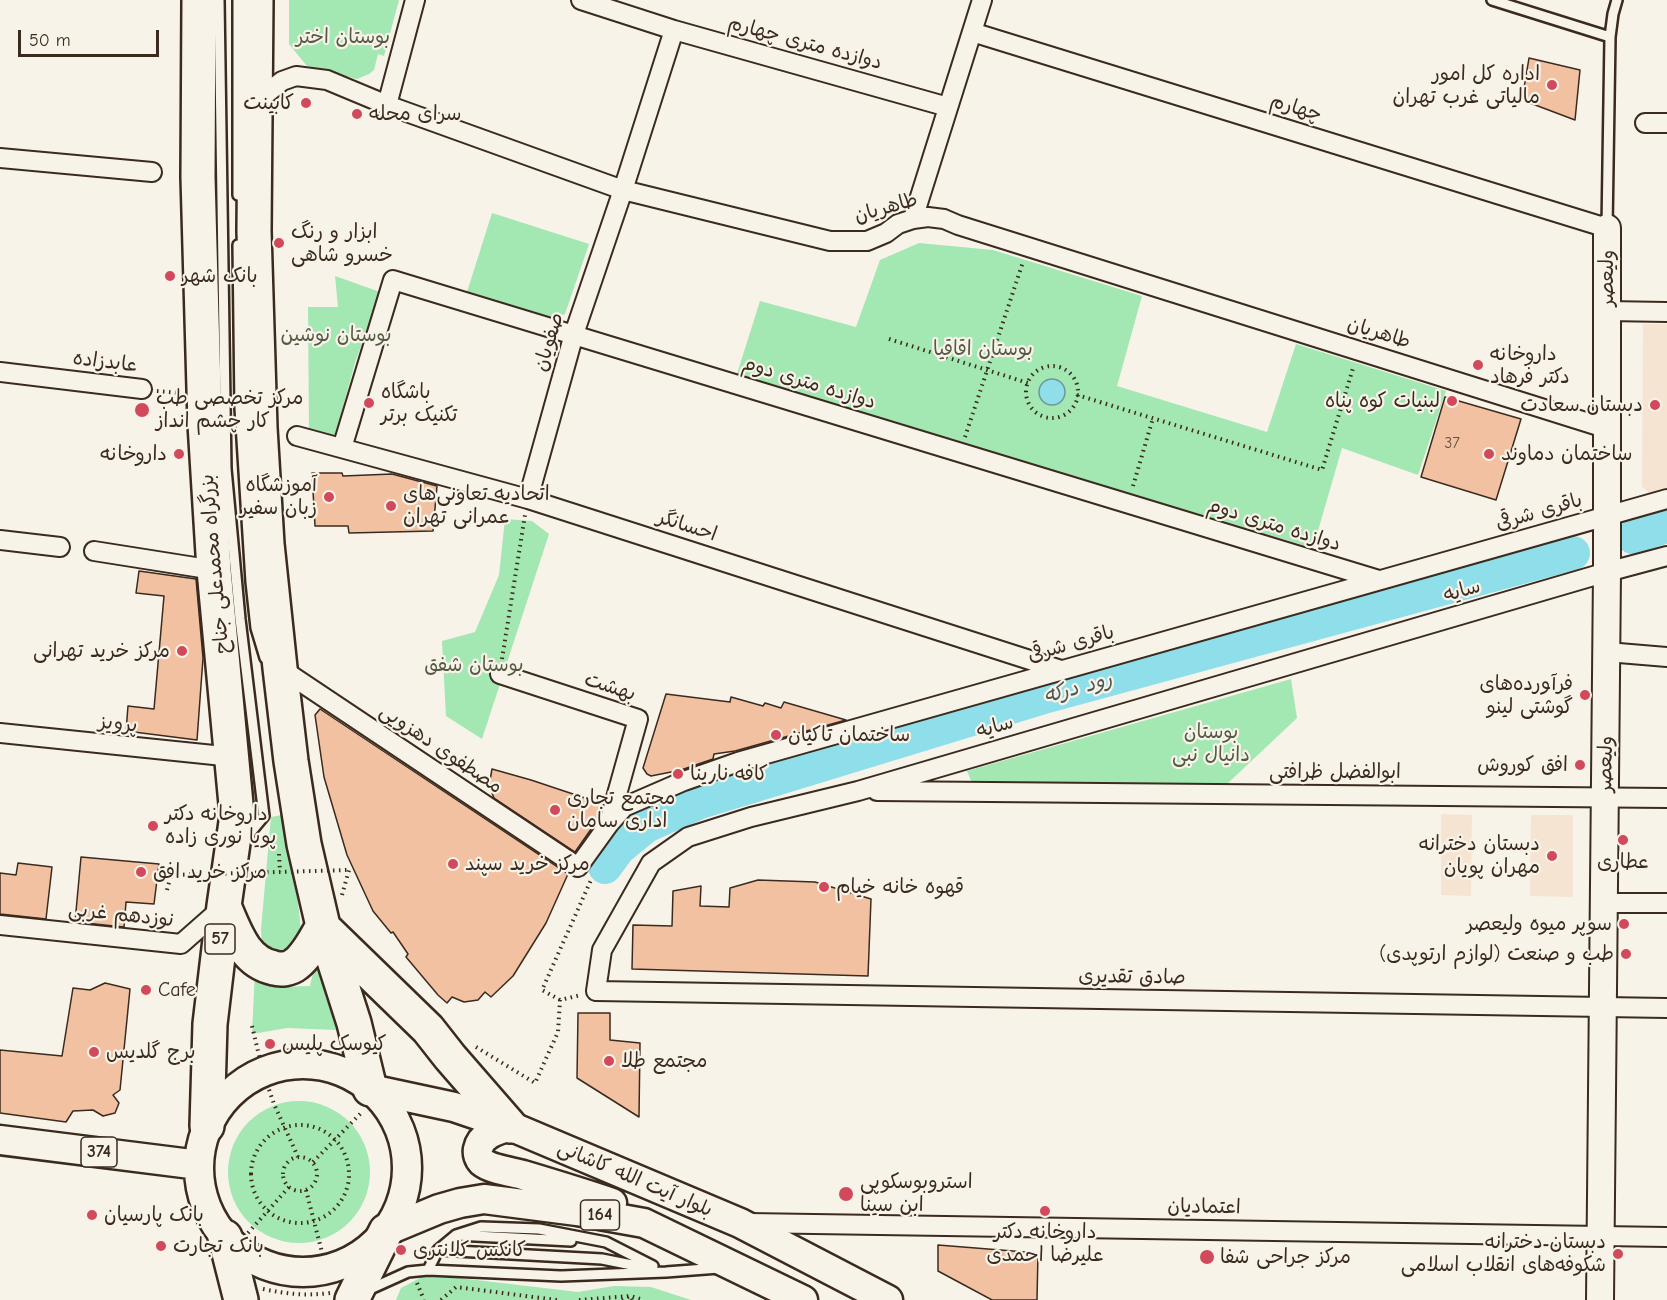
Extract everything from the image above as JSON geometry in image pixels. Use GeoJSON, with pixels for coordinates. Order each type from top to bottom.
{"type":"FeatureCollection","features":[{"type":"Feature","properties":{"kind":"highway","name":"بزرگراه محمدعلی جناح"},"geometry":{"type":"LineString","coordinates":[[199,0],[198,177],[204,396],[214,570],[237,815],[210,1024],[207,1126]]}},
{"type":"Feature","properties":{"kind":"highway"},"geometry":{"type":"LineString","coordinates":[[256,0],[254,231],[260,428],[274,675],[304,844],[323,927],[374,1092]]}},
{"type":"Feature","properties":{"kind":"highway"},"geometry":{"type":"LineString","coordinates":[[224,906],[239,940],[249,955],[264,966],[281,970],[295,965],[309,951],[323,927]]}},
{"type":"Feature","properties":{"kind":"highway"},"geometry":{"type":"LineString","coordinates":[[323,927],[428,1029],[510,1126]]}},
{"type":"Feature","properties":{"kind":"highway"},"geometry":{"type":"LineString","coordinates":[[342,1289],[386,1231]]}},
{"type":"Feature","properties":{"kind":"highway"},"geometry":{"type":"LineString","coordinates":[[230,1241],[249,1294]]}},
{"type":"Feature","properties":{"kind":"main road","name":"ولیعصر"},"geometry":{"type":"LineString","coordinates":[[1600,1300],[1608,516],[1607,228]]}},
{"type":"Feature","properties":{"kind":"main road"},"geometry":{"type":"LineString","coordinates":[[342,1289],[317,1270],[297,1271],[277,1268],[258,1261],[230,1241],[217,1227],[205,1203],[199,1178],[201,1145],[214,1113],[245,1081],[263,1072],[287,1065],[317,1065],[345,1073],[374,1092],[398,1125],[403,1139],[407,1170],[402,1199],[386,1231]]}},
{"type":"Feature","properties":{"kind":"main road","name":"بلوار آیت الله کاشانی"},"geometry":{"type":"LineString","coordinates":[[374,1092],[454,1107],[510,1126],[740,1223],[888,1300]]}},
{"type":"Feature","properties":{"kind":"main road"},"geometry":{"type":"LineString","coordinates":[[510,1126],[495,1131],[479,1145],[478,1154],[482,1162],[616,1204],[644,1223]]}},
{"type":"Feature","properties":{"kind":"main road","name":"374"},"geometry":{"type":"LineString","coordinates":[[0,1140],[199,1165]]}},
{"type":"Feature","properties":{"kind":"main road","name":"بلوار آیت الله کاشانی"},"geometry":{"type":"LineString","coordinates":[[386,1231],[439,1209],[460,1203],[484,1199],[531,1204],[644,1223],[803,1300]]}},
{"type":"Feature","properties":{"kind":"street"},"geometry":{"type":"LineString","coordinates":[[387,105],[415,0]]}},
{"type":"Feature","properties":{"kind":"street","name":"دوازده متری چهارم"},"geometry":{"type":"LineString","coordinates":[[581,0],[674,30],[948,107]]}},
{"type":"Feature","properties":{"kind":"street"},"geometry":{"type":"LineString","coordinates":[[913,219],[982,0]]}},
{"type":"Feature","properties":{"kind":"street","name":"صفویان"},"geometry":{"type":"LineString","coordinates":[[528,499],[574,334],[674,30]]}},
{"type":"Feature","properties":{"kind":"street","name":"چهارم"},"geometry":{"type":"LineString","coordinates":[[972,32],[1607,228]]}},
{"type":"Feature","properties":{"kind":"street","name":"طاهریان"},"geometry":{"type":"LineString","coordinates":[[255,109],[266,94],[282,81],[296,76],[327,80],[387,105],[623,190],[830,241],[867,241],[898,224],[913,219],[928,217],[944,219],[1608,429]]}},
{"type":"Feature","properties":{"kind":"street"},"geometry":{"type":"LineString","coordinates":[[1645,123],[1667,123]]}},
{"type":"Feature","properties":{"kind":"street"},"geometry":{"type":"LineString","coordinates":[[0,158],[152,172]]}},
{"type":"Feature","properties":{"kind":"street","name":"دوازده متری دوم"},"geometry":{"type":"LineString","coordinates":[[342,448],[393,280],[1379,580]]}},
{"type":"Feature","properties":{"kind":"street"},"geometry":{"type":"LineString","coordinates":[[1607,311],[1667,312]]}},
{"type":"Feature","properties":{"kind":"street","name":"عابدزاده"},"geometry":{"type":"LineString","coordinates":[[0,372],[142,389]]}},
{"type":"Feature","properties":{"kind":"street","name":"احسانگر"},"geometry":{"type":"LineString","coordinates":[[297,436],[528,499],[1061,670]]}},
{"type":"Feature","properties":{"kind":"street","name":"باقری شرقی"},"geometry":{"type":"LineString","coordinates":[[579,867],[609,824],[624,807],[684,781],[738,762],[1667,499]]}},
{"type":"Feature","properties":{"kind":"street"},"geometry":{"type":"LineString","coordinates":[[0,540],[60,547]]}},
{"type":"Feature","properties":{"kind":"street"},"geometry":{"type":"LineString","coordinates":[[94,554],[214,570]]}},
{"type":"Feature","properties":{"kind":"street","name":"سایه"},"geometry":{"type":"LineString","coordinates":[[596,991],[602,950],[651,863],[688,837],[751,817],[858,790],[1667,556]]}},
{"type":"Feature","properties":{"kind":"street"},"geometry":{"type":"LineString","coordinates":[[1607,652],[1667,657]]}},
{"type":"Feature","properties":{"kind":"street","name":"بهشت"},"geometry":{"type":"LineString","coordinates":[[500,674],[638,719],[609,824]]}},
{"type":"Feature","properties":{"kind":"street","name":"مصطفوی دهزویی"},"geometry":{"type":"LineString","coordinates":[[274,675],[579,867]]}},
{"type":"Feature","properties":{"kind":"street","name":"پرویز"},"geometry":{"type":"LineString","coordinates":[[0,733],[233,758]]}},
{"type":"Feature","properties":{"kind":"street","name":"ابوالفضل ظرافتی"},"geometry":{"type":"LineString","coordinates":[[858,790],[1667,798]]}},
{"type":"Feature","properties":{"kind":"street"},"geometry":{"type":"LineString","coordinates":[[1604,903],[1667,903]]}},
{"type":"Feature","properties":{"kind":"street","name":"نوزدهم غربی"},"geometry":{"type":"LineString","coordinates":[[0,925],[181,944],[224,906]]}},
{"type":"Feature","properties":{"kind":"street","name":"صادق تقدیری"},"geometry":{"type":"LineString","coordinates":[[596,991],[1667,1008]]}},
{"type":"Feature","properties":{"kind":"street","name":"اعتمادیان"},"geometry":{"type":"LineString","coordinates":[[740,1223],[1667,1237]]}},
{"type":"Feature","properties":{"kind":"lane"},"geometry":{"type":"LineString","coordinates":[[219,0],[226,469],[240,619],[264,816],[232,854]]}},
{"type":"Feature","properties":{"kind":"lane"},"geometry":{"type":"LineString","coordinates":[[238,0],[238,203]]}},
{"type":"Feature","properties":{"kind":"lane"},"geometry":{"type":"LineString","coordinates":[[1492,0],[1610,37]]}},
{"type":"Feature","properties":{"kind":"lane"},"geometry":{"type":"LineString","coordinates":[[1607,228],[1610,37],[1617,0]]}},
{"type":"Feature","properties":{"kind":"lane"},"geometry":{"type":"LineString","coordinates":[[238,237],[240,408],[251,582],[256,628],[274,675],[278,732]]}},
{"type":"Feature","properties":{"kind":"lane"},"geometry":{"type":"LineString","coordinates":[[290,814],[304,844]]}},
{"type":"Feature","properties":{"kind":"lane"},"geometry":{"type":"LineString","coordinates":[[428,1270],[438,1250],[456,1235],[606,1242],[666,1272]]}},
{"type":"Feature","properties":{"kind":"lane"},"geometry":{"type":"LineString","coordinates":[[438,1250],[602,1259],[666,1272]]}},
{"type":"Feature","properties":{"kind":"lane"},"geometry":{"type":"LineString","coordinates":[[342,1289],[408,1272],[428,1270],[561,1276],[734,1267]]}},
{"type":"Feature","properties":{"kind":"path"},"geometry":{"type":"LineString","coordinates":[[960,453],[1028,247]]}},
{"type":"Feature","properties":{"kind":"path"},"geometry":{"type":"LineString","coordinates":[[889,339],[1028,383]]}},
{"type":"Feature","properties":{"kind":"path"},"geometry":{"type":"LineString","coordinates":[[1077,395],[1322,470],[1359,351]]}},
{"type":"Feature","properties":{"kind":"path"},"geometry":{"type":"LineString","coordinates":[[1046,367],[1062,369],[1069,373],[1077,386],[1076,402],[1070,410],[1055,418],[1038,414],[1027,400],[1028,383],[1038,370],[1046,367]]}},
{"type":"Feature","properties":{"kind":"path","name":"عابدزاده"},"geometry":{"type":"LineString","coordinates":[[142,389],[204,396]]}},
{"type":"Feature","properties":{"kind":"path"},"geometry":{"type":"LineString","coordinates":[[1128,504],[1153,418]]}},
{"type":"Feature","properties":{"kind":"path"},"geometry":{"type":"LineString","coordinates":[[500,674],[528,499]]}},
{"type":"Feature","properties":{"kind":"path"},"geometry":{"type":"LineString","coordinates":[[579,867],[601,864],[593,874],[542,990],[560,1000],[596,991]]}},
{"type":"Feature","properties":{"kind":"path"},"geometry":{"type":"LineString","coordinates":[[167,890],[171,875],[349,870],[343,895]]}},
{"type":"Feature","properties":{"kind":"path"},"geometry":{"type":"LineString","coordinates":[[467,1041],[535,1083],[558,1032],[560,1000]]}},
{"type":"Feature","properties":{"kind":"path"},"geometry":{"type":"LineString","coordinates":[[252,1026],[263,1072],[284,1128],[298,1157]]}},
{"type":"Feature","properties":{"kind":"path"},"geometry":{"type":"LineString","coordinates":[[313,1162],[374,1092]]}},
{"type":"Feature","properties":{"kind":"path"},"geometry":{"type":"LineString","coordinates":[[301,1125],[317,1128],[334,1140],[342,1149],[348,1165],[348,1182],[343,1197],[333,1210],[315,1220],[302,1223],[287,1221],[273,1215],[261,1204],[254,1191],[251,1175],[253,1160],[265,1140],[284,1128],[301,1125]]}},
{"type":"Feature","properties":{"kind":"path"},"geometry":{"type":"LineString","coordinates":[[303,1156],[313,1162],[316,1166],[315,1183],[306,1190],[295,1190],[289,1187],[283,1177],[285,1166],[292,1158],[303,1156]]}},
{"type":"Feature","properties":{"kind":"path"},"geometry":{"type":"LineString","coordinates":[[230,1241],[255,1227],[289,1187]]}},
{"type":"Feature","properties":{"kind":"path"},"geometry":{"type":"LineString","coordinates":[[249,1294],[304,1296],[342,1289],[306,1190]]}},
{"type":"Feature","properties":{"kind":"path"},"geometry":{"type":"LineString","coordinates":[[441,1300],[456,1287],[557,1300]]}},
{"type":"Feature","properties":{"kind":"path"},"geometry":{"type":"LineString","coordinates":[[501,1293],[504,1300]]}},
{"type":"Feature","properties":{"kind":"path"},"geometry":{"type":"LineString","coordinates":[[622,1300],[630,1299]]}},
{"type":"Feature","properties":{"kind":"path"},"geometry":{"type":"LineString","coordinates":[[579,1300],[644,1300]]}},
{"type":"Feature","properties":{"kind":"shaded area","name":"دبستان سعادت"},"geometry":{"type":"Polygon","coordinates":[[[1643,324],[1667,324],[1667,492],[1652,497],[1642,486],[1643,324]]]}},
{"type":"Feature","properties":{"kind":"shaded area"},"geometry":{"type":"Polygon","coordinates":[[[1441,814],[1472,815],[1471,896],[1441,895],[1441,814]]]}},
{"type":"Feature","properties":{"kind":"shaded area","name":"دبستان دخترانه مهران پويان"},"geometry":{"type":"Polygon","coordinates":[[[1531,815],[1573,815],[1573,897],[1530,896],[1531,815]]]}},
{"type":"Feature","properties":{"kind":"green space","name":"بوستان اختر"},"geometry":{"type":"Polygon","coordinates":[[[289,0],[399,0],[384,56],[378,54],[374,70],[357,79],[307,66],[289,44],[289,0]]]}},
{"type":"Feature","properties":{"kind":"green space"},"geometry":{"type":"Polygon","coordinates":[[[492,213],[589,244],[565,314],[554,319],[467,292],[492,213]]]}},
{"type":"Feature","properties":{"kind":"green space","name":"بوستان اقاقیا"},"geometry":{"type":"Polygon","coordinates":[[[919,243],[993,250],[1142,296],[1117,386],[1267,432],[1296,344],[1446,391],[1418,475],[1342,448],[1313,548],[736,377],[760,301],[856,327],[880,260],[919,243]]]}},
{"type":"Feature","properties":{"kind":"green space","name":"بوستان نوشین"},"geometry":{"type":"Polygon","coordinates":[[[335,276],[380,292],[355,363],[335,435],[309,430],[308,307],[338,307],[335,276]]]}},
{"type":"Feature","properties":{"kind":"green space","name":"بوستان شفق"},"geometry":{"type":"Polygon","coordinates":[[[505,519],[532,521],[549,534],[482,739],[446,716],[442,641],[475,632],[499,575],[505,519]]]}},
{"type":"Feature","properties":{"kind":"green space","name":"بوستان دانیال نبی"},"geometry":{"type":"Polygon","coordinates":[[[1291,679],[1297,718],[1227,784],[972,783],[967,771],[1291,679]]]}},
{"type":"Feature","properties":{"kind":"green space"},"geometry":{"type":"Polygon","coordinates":[[[282,815],[302,939],[285,958],[262,946],[261,929],[271,817],[282,815]]]}},
{"type":"Feature","properties":{"kind":"green space"},"geometry":{"type":"Polygon","coordinates":[[[319,947],[337,1030],[287,1028],[252,1034],[255,970],[264,984],[278,987],[310,986],[319,947]]]}},
{"type":"Feature","properties":{"kind":"green space"},"geometry":{"type":"Polygon","coordinates":[[[299,1101],[326,1107],[349,1122],[364,1145],[370,1172],[364,1199],[349,1222],[326,1237],[299,1243],[272,1237],[249,1222],[234,1199],[228,1172],[234,1145],[249,1122],[272,1107],[299,1101]]]}},
{"type":"Feature","properties":{"kind":"green space"},"geometry":{"type":"Polygon","coordinates":[[[422,1277],[459,1278],[578,1292],[614,1286],[651,1287],[691,1300],[396,1300],[401,1288],[422,1277]]]}},
{"type":"Feature","properties":{"kind":"water"},"geometry":{"type":"Polygon","coordinates":[[[1052,379],[1061,383],[1065,392],[1061,401],[1052,405],[1043,401],[1039,392],[1043,383],[1052,379]]]}},
{"type":"Feature","properties":{"kind":"building","name":"اداره کل امور مالیاتی غرب تهران"},"geometry":{"type":"Polygon","coordinates":[[[1529,58],[1580,70],[1575,120],[1522,100],[1529,58]]]}},
{"type":"Feature","properties":{"kind":"building"},"geometry":{"type":"Polygon","coordinates":[[[1445,397],[1521,419],[1496,500],[1421,477],[1445,397]]]}},
{"type":"Feature","properties":{"kind":"building","name":"اتحادیه تعاونی‌های عمرانی تهران"},"geometry":{"type":"Polygon","coordinates":[[[312,473],[342,473],[343,476],[392,474],[437,486],[433,531],[349,533],[348,526],[315,526],[312,473]]]}},
{"type":"Feature","properties":{"kind":"building","name":"مرکز خرید تهرانی"},"geometry":{"type":"Polygon","coordinates":[[[139,571],[196,579],[203,658],[197,740],[126,731],[128,706],[154,709],[164,596],[136,593],[139,571]]]}},
{"type":"Feature","properties":{"kind":"building"},"geometry":{"type":"Polygon","coordinates":[[[666,694],[730,702],[731,697],[763,706],[765,703],[781,708],[784,702],[846,720],[735,751],[714,754],[713,759],[681,770],[651,776],[643,768],[666,694]]]}},
{"type":"Feature","properties":{"kind":"building","name":"مرکز خرید سپند"},"geometry":{"type":"Polygon","coordinates":[[[320,709],[568,874],[546,923],[513,976],[491,997],[485,992],[478,1000],[464,1002],[452,997],[447,1003],[406,957],[408,954],[393,932],[391,933],[373,911],[347,855],[324,777],[315,715],[320,709]]]}},
{"type":"Feature","properties":{"kind":"building","name":"مجتمع تجاری اداری سامان"},"geometry":{"type":"Polygon","coordinates":[[[492,769],[603,804],[594,825],[575,852],[494,798],[489,786],[492,769]]]}},
{"type":"Feature","properties":{"kind":"building"},"geometry":{"type":"Polygon","coordinates":[[[81,857],[159,864],[154,904],[126,902],[124,927],[75,922],[81,857]]]}},
{"type":"Feature","properties":{"kind":"building"},"geometry":{"type":"Polygon","coordinates":[[[18,863],[52,867],[46,919],[0,914],[0,873],[16,875],[18,863]]]}},
{"type":"Feature","properties":{"kind":"building"},"geometry":{"type":"Polygon","coordinates":[[[758,880],[815,882],[871,899],[868,976],[632,969],[633,925],[672,926],[673,891],[701,886],[700,906],[729,907],[730,888],[758,880]]]}},
{"type":"Feature","properties":{"kind":"building","name":"برج گلدیس"},"geometry":{"type":"Polygon","coordinates":[[[105,983],[130,989],[120,1090],[113,1095],[119,1103],[115,1113],[103,1116],[93,1110],[73,1111],[66,1122],[0,1113],[0,1050],[62,1056],[73,988],[90,990],[105,983]]]}},
{"type":"Feature","properties":{"kind":"building","name":"مجتمع طلا"},"geometry":{"type":"Polygon","coordinates":[[[578,1013],[610,1013],[610,1040],[640,1043],[639,1117],[577,1078],[578,1013]]]}},
{"type":"Feature","properties":{"kind":"building"},"geometry":{"type":"Polygon","coordinates":[[[938,1245],[1038,1253],[1037,1300],[992,1300],[938,1271],[938,1245]]]}},
{"type":"Feature","properties":{"kind":"waterway","name":"رود درکه"},"geometry":{"type":"LineString","coordinates":[[1633,537],[1667,526]]}},
{"type":"Feature","properties":{"kind":"waterway","name":"رود درکه"},"geometry":{"type":"LineString","coordinates":[[605,867],[619,848],[646,826],[700,802],[1047,696],[1573,553]]}},
{"type":"Feature","properties":{"kind":"place","name":"اداره کل امور مالیاتی غرب تهران"},"geometry":{"type":"Point","coordinates":[1552,85]}},
{"type":"Feature","properties":{"kind":"place","name":"کابینت"},"geometry":{"type":"Point","coordinates":[306,103]}},
{"type":"Feature","properties":{"kind":"place","name":"سرای محله"},"geometry":{"type":"Point","coordinates":[357,114]}},
{"type":"Feature","properties":{"kind":"place","name":"ابزار و رنگ خسرو شاهی"},"geometry":{"type":"Point","coordinates":[279,243]}},
{"type":"Feature","properties":{"kind":"place","name":"بانک شهر"},"geometry":{"type":"Point","coordinates":[170,276]}},
{"type":"Feature","properties":{"kind":"place","name":"داروخانه دکتر فرهاد"},"geometry":{"type":"Point","coordinates":[1478,365]}},
{"type":"Feature","properties":{"kind":"place","name":"لبنیات کوه پناه"},"geometry":{"type":"Point","coordinates":[1452,401]}},
{"type":"Feature","properties":{"kind":"place","name":"باشگاه تکنیک برتر"},"geometry":{"type":"Point","coordinates":[369,403]}},
{"type":"Feature","properties":{"kind":"place","name":"دبستان سعادت"},"geometry":{"type":"Point","coordinates":[1655,405]}},
{"type":"Feature","properties":{"kind":"place","name":"مرکز تخصصی طب کار چشم انداز"},"geometry":{"type":"Point","coordinates":[142,410]}},
{"type":"Feature","properties":{"kind":"place","name":"داروخانه"},"geometry":{"type":"Point","coordinates":[179,454]}},
{"type":"Feature","properties":{"kind":"place","name":"ساختمان دماوند"},"geometry":{"type":"Point","coordinates":[1489,454]}},
{"type":"Feature","properties":{"kind":"place","name":"آموزشگاه زبان سفیر"},"geometry":{"type":"Point","coordinates":[329,497]}},
{"type":"Feature","properties":{"kind":"place","name":"اتحادیه تعاونی‌های عمرانی تهران"},"geometry":{"type":"Point","coordinates":[391,506]}},
{"type":"Feature","properties":{"kind":"place","name":"مرکز خرید تهرانی"},"geometry":{"type":"Point","coordinates":[182,651]}},
{"type":"Feature","properties":{"kind":"place","name":"فرآورده‌های گوشتی لینو"},"geometry":{"type":"Point","coordinates":[1585,695]}},
{"type":"Feature","properties":{"kind":"place","name":"ساختمان تاکیان"},"geometry":{"type":"Point","coordinates":[776,735]}},
{"type":"Feature","properties":{"kind":"place","name":"افق کوروش"},"geometry":{"type":"Point","coordinates":[1580,765]}},
{"type":"Feature","properties":{"kind":"place","name":"کافه نارینا"},"geometry":{"type":"Point","coordinates":[678,774]}},
{"type":"Feature","properties":{"kind":"place","name":"مجتمع تجاری اداری سامان"},"geometry":{"type":"Point","coordinates":[555,810]}},
{"type":"Feature","properties":{"kind":"place","name":"داروخانه دکتر پویا نوری زاده"},"geometry":{"type":"Point","coordinates":[153,826]}},
{"type":"Feature","properties":{"kind":"place","name":"عطاری"},"geometry":{"type":"Point","coordinates":[1623,840]}},
{"type":"Feature","properties":{"kind":"place","name":"دبستان دخترانه مهران پويان"},"geometry":{"type":"Point","coordinates":[1552,856]}},
{"type":"Feature","properties":{"kind":"place","name":"مرکز خرید سپند"},"geometry":{"type":"Point","coordinates":[453,864]}},
{"type":"Feature","properties":{"kind":"place","name":"مرکز خرید افق"},"geometry":{"type":"Point","coordinates":[141,872]}},
{"type":"Feature","properties":{"kind":"place","name":"قهوه خانه خیام"},"geometry":{"type":"Point","coordinates":[824,887]}},
{"type":"Feature","properties":{"kind":"place","name":"سوپر میوه ولیعصر"},"geometry":{"type":"Point","coordinates":[1624,924]}},
{"type":"Feature","properties":{"kind":"place","name":"طب و صنعت (لوازم ارتوپدی)"},"geometry":{"type":"Point","coordinates":[1626,954]}},
{"type":"Feature","properties":{"kind":"place","name":"Cafe"},"geometry":{"type":"Point","coordinates":[146,990]}},
{"type":"Feature","properties":{"kind":"place","name":"کیوسک پلیس"},"geometry":{"type":"Point","coordinates":[270,1044]}},
{"type":"Feature","properties":{"kind":"place","name":"برج گلدیس"},"geometry":{"type":"Point","coordinates":[94,1052]}},
{"type":"Feature","properties":{"kind":"place","name":"مجتمع طلا"},"geometry":{"type":"Point","coordinates":[609,1061]}},
{"type":"Feature","properties":{"kind":"place","name":"استروبوسکوپی ابن سینا"},"geometry":{"type":"Point","coordinates":[846,1194]}},
{"type":"Feature","properties":{"kind":"place","name":"داروخانه دکتر علیرضا احمدی"},"geometry":{"type":"Point","coordinates":[1045,1211]}},
{"type":"Feature","properties":{"kind":"place","name":"بانک پارسیان"},"geometry":{"type":"Point","coordinates":[92,1215]}},
{"type":"Feature","properties":{"kind":"place","name":"بانک تجارت"},"geometry":{"type":"Point","coordinates":[161,1246]}},
{"type":"Feature","properties":{"kind":"place","name":"کانکس کلانتری"},"geometry":{"type":"Point","coordinates":[401,1250]}},
{"type":"Feature","properties":{"kind":"place","name":"دبستان دخترانه شکوفه‌های انقلاب اسلامی"},"geometry":{"type":"Point","coordinates":[1618,1254]}},
{"type":"Feature","properties":{"kind":"place","name":"مرکز جراحی شفا"},"geometry":{"type":"Point","coordinates":[1207,1257]}}]}
